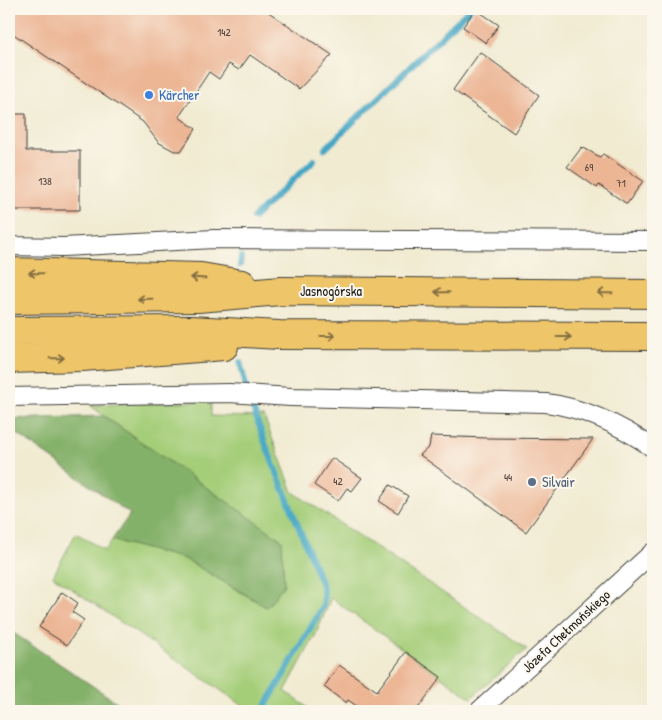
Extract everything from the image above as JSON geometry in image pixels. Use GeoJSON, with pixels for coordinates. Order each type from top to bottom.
{"type":"FeatureCollection","features":[{"type":"Feature","properties":{"kind":"main road"},"geometry":{"type":"LineString","coordinates":[[9,272],[201,277],[281,291]]}},
{"type":"Feature","properties":{"kind":"main road","name":"Jasnogórska"},"geometry":{"type":"LineString","coordinates":[[9,300],[198,298],[281,291],[653,294]]}},
{"type":"Feature","properties":{"kind":"main road"},"geometry":{"type":"LineString","coordinates":[[9,331],[191,330],[279,335],[653,336]]}},
{"type":"Feature","properties":{"kind":"main road"},"geometry":{"type":"LineString","coordinates":[[9,359],[82,357],[218,348],[279,335]]}},
{"type":"Feature","properties":{"kind":"street"},"geometry":{"type":"LineString","coordinates":[[9,246],[63,247],[214,239],[653,241]]}},
{"type":"Feature","properties":{"kind":"street"},"geometry":{"type":"LineString","coordinates":[[9,397],[229,393],[291,397],[546,403],[578,408],[614,424],[653,448]]}},
{"type":"Feature","properties":{"kind":"street","name":"Józefa Chełmońskiego"},"geometry":{"type":"LineString","coordinates":[[479,711],[653,552]]}},
{"type":"Feature","properties":{"kind":"green space"},"geometry":{"type":"Polygon","coordinates":[[[211,401],[211,416],[264,417],[293,492],[527,649],[471,698],[331,598],[316,634],[285,691],[312,711],[251,711],[53,576],[76,533],[105,551],[112,540],[185,559],[266,607],[281,540],[90,405],[211,401]]]}},
{"type":"Feature","properties":{"kind":"green space"},"geometry":{"type":"Polygon","coordinates":[[[104,416],[282,540],[284,585],[267,607],[185,559],[112,540],[130,514],[9,428],[9,419],[104,416]]]}},
{"type":"Feature","properties":{"kind":"green space"},"geometry":{"type":"Polygon","coordinates":[[[9,630],[130,711],[18,711],[9,706],[9,630]]]}},
{"type":"Feature","properties":{"kind":"building","name":"Kärcher"},"geometry":{"type":"Polygon","coordinates":[[[9,9],[264,9],[332,55],[299,89],[250,55],[239,70],[229,64],[219,79],[209,72],[179,117],[196,129],[181,151],[174,151],[158,142],[143,122],[9,31],[9,9]]]}},
{"type":"Feature","properties":{"kind":"building"},"geometry":{"type":"Polygon","coordinates":[[[475,9],[499,25],[486,43],[463,27],[475,9]]]}},
{"type":"Feature","properties":{"kind":"building"},"geometry":{"type":"Polygon","coordinates":[[[480,52],[539,95],[514,133],[453,90],[480,52]]]}},
{"type":"Feature","properties":{"kind":"building"},"geometry":{"type":"Polygon","coordinates":[[[9,114],[26,114],[26,151],[80,151],[80,210],[9,210],[9,114]]]}},
{"type":"Feature","properties":{"kind":"building"},"geometry":{"type":"Polygon","coordinates":[[[582,147],[600,157],[603,154],[643,181],[627,204],[599,185],[597,188],[567,167],[582,147]]]}},
{"type":"Feature","properties":{"kind":"building"},"geometry":{"type":"Polygon","coordinates":[[[431,436],[593,439],[526,532],[420,455],[429,447],[431,436]]]}},
{"type":"Feature","properties":{"kind":"building"},"geometry":{"type":"Polygon","coordinates":[[[332,458],[362,478],[352,491],[347,488],[338,501],[314,485],[332,458]]]}},
{"type":"Feature","properties":{"kind":"building"},"geometry":{"type":"Polygon","coordinates":[[[390,485],[408,496],[398,513],[379,501],[390,485]]]}},
{"type":"Feature","properties":{"kind":"building"},"geometry":{"type":"Polygon","coordinates":[[[62,592],[78,603],[72,612],[84,620],[67,645],[39,627],[62,592]]]}},
{"type":"Feature","properties":{"kind":"building"},"geometry":{"type":"Polygon","coordinates":[[[406,652],[441,677],[416,711],[364,711],[348,700],[346,703],[324,687],[339,665],[377,691],[406,652]]]}},
{"type":"Feature","properties":{"kind":"waterway"},"geometry":{"type":"LineString","coordinates":[[325,149],[470,9]]}},
{"type":"Feature","properties":{"kind":"waterway"},"geometry":{"type":"LineString","coordinates":[[253,218],[314,160]]}},
{"type":"Feature","properties":{"kind":"waterway"},"geometry":{"type":"LineString","coordinates":[[240,265],[241,257]]}},
{"type":"Feature","properties":{"kind":"waterway"},"geometry":{"type":"LineString","coordinates":[[240,362],[246,386]]}},
{"type":"Feature","properties":{"kind":"waterway"},"geometry":{"type":"LineString","coordinates":[[251,403],[322,585],[324,597],[323,606],[263,711]]}},
{"type":"Feature","properties":{"kind":"place","name":"Kärcher"},"geometry":{"type":"Point","coordinates":[149,95]}},
{"type":"Feature","properties":{"kind":"place","name":"Silvair"},"geometry":{"type":"Point","coordinates":[532,482]}}]}
